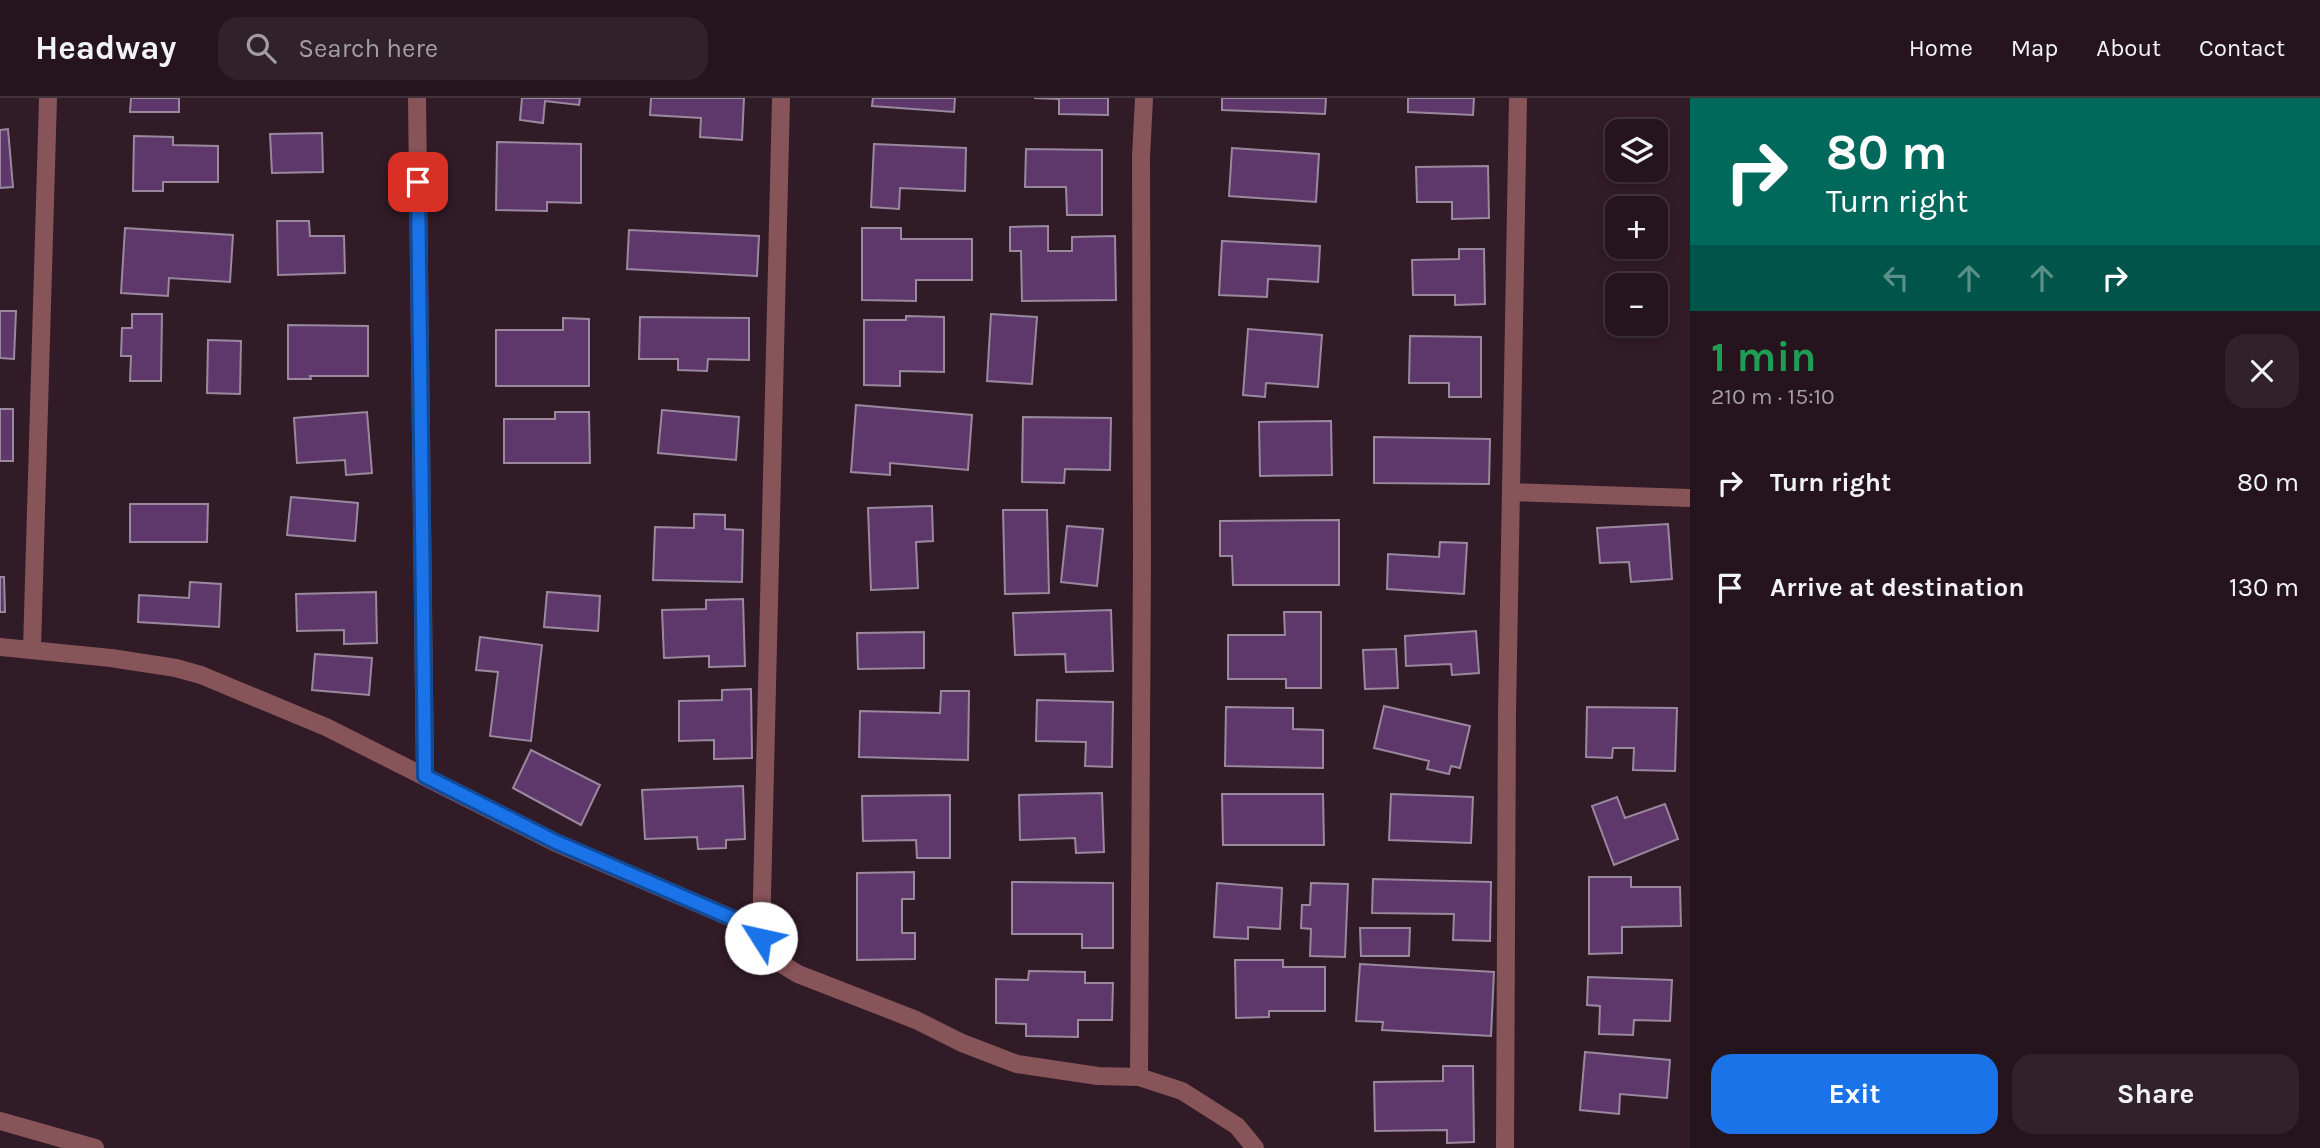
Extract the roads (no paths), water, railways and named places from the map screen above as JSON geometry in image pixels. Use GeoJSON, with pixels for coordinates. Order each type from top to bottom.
{"type":"FeatureCollection","features":[{"type":"Feature","properties":{"kind":"street"},"geometry":{"type":"LineString","coordinates":[[32,649],[48,98]]}},
{"type":"Feature","properties":{"kind":"street"},"geometry":{"type":"LineString","coordinates":[[417,98],[425,776]]}},
{"type":"Feature","properties":{"kind":"street"},"geometry":{"type":"LineString","coordinates":[[761,938],[781,98]]}},
{"type":"Feature","properties":{"kind":"street"},"geometry":{"type":"LineString","coordinates":[[1139,1077],[1141,157],[1144,98]]}},
{"type":"Feature","properties":{"kind":"street"},"geometry":{"type":"LineString","coordinates":[[1505,1148],[1507,713],[1518,98]]}},
{"type":"Feature","properties":{"kind":"street"},"geometry":{"type":"LineString","coordinates":[[1512,492],[1690,498]]}},
{"type":"Feature","properties":{"kind":"street"},"geometry":{"type":"LineString","coordinates":[[0,647],[150,664],[201,675],[326,727],[556,842],[748,925],[761,938],[775,960],[798,974],[916,1020],[962,1043],[1017,1064],[1098,1076],[1139,1077],[1182,1091],[1237,1126],[1255,1148]]}},
{"type":"Feature","properties":{"kind":"street"},"geometry":{"type":"LineString","coordinates":[[0,1121],[95,1148]]}}]}
